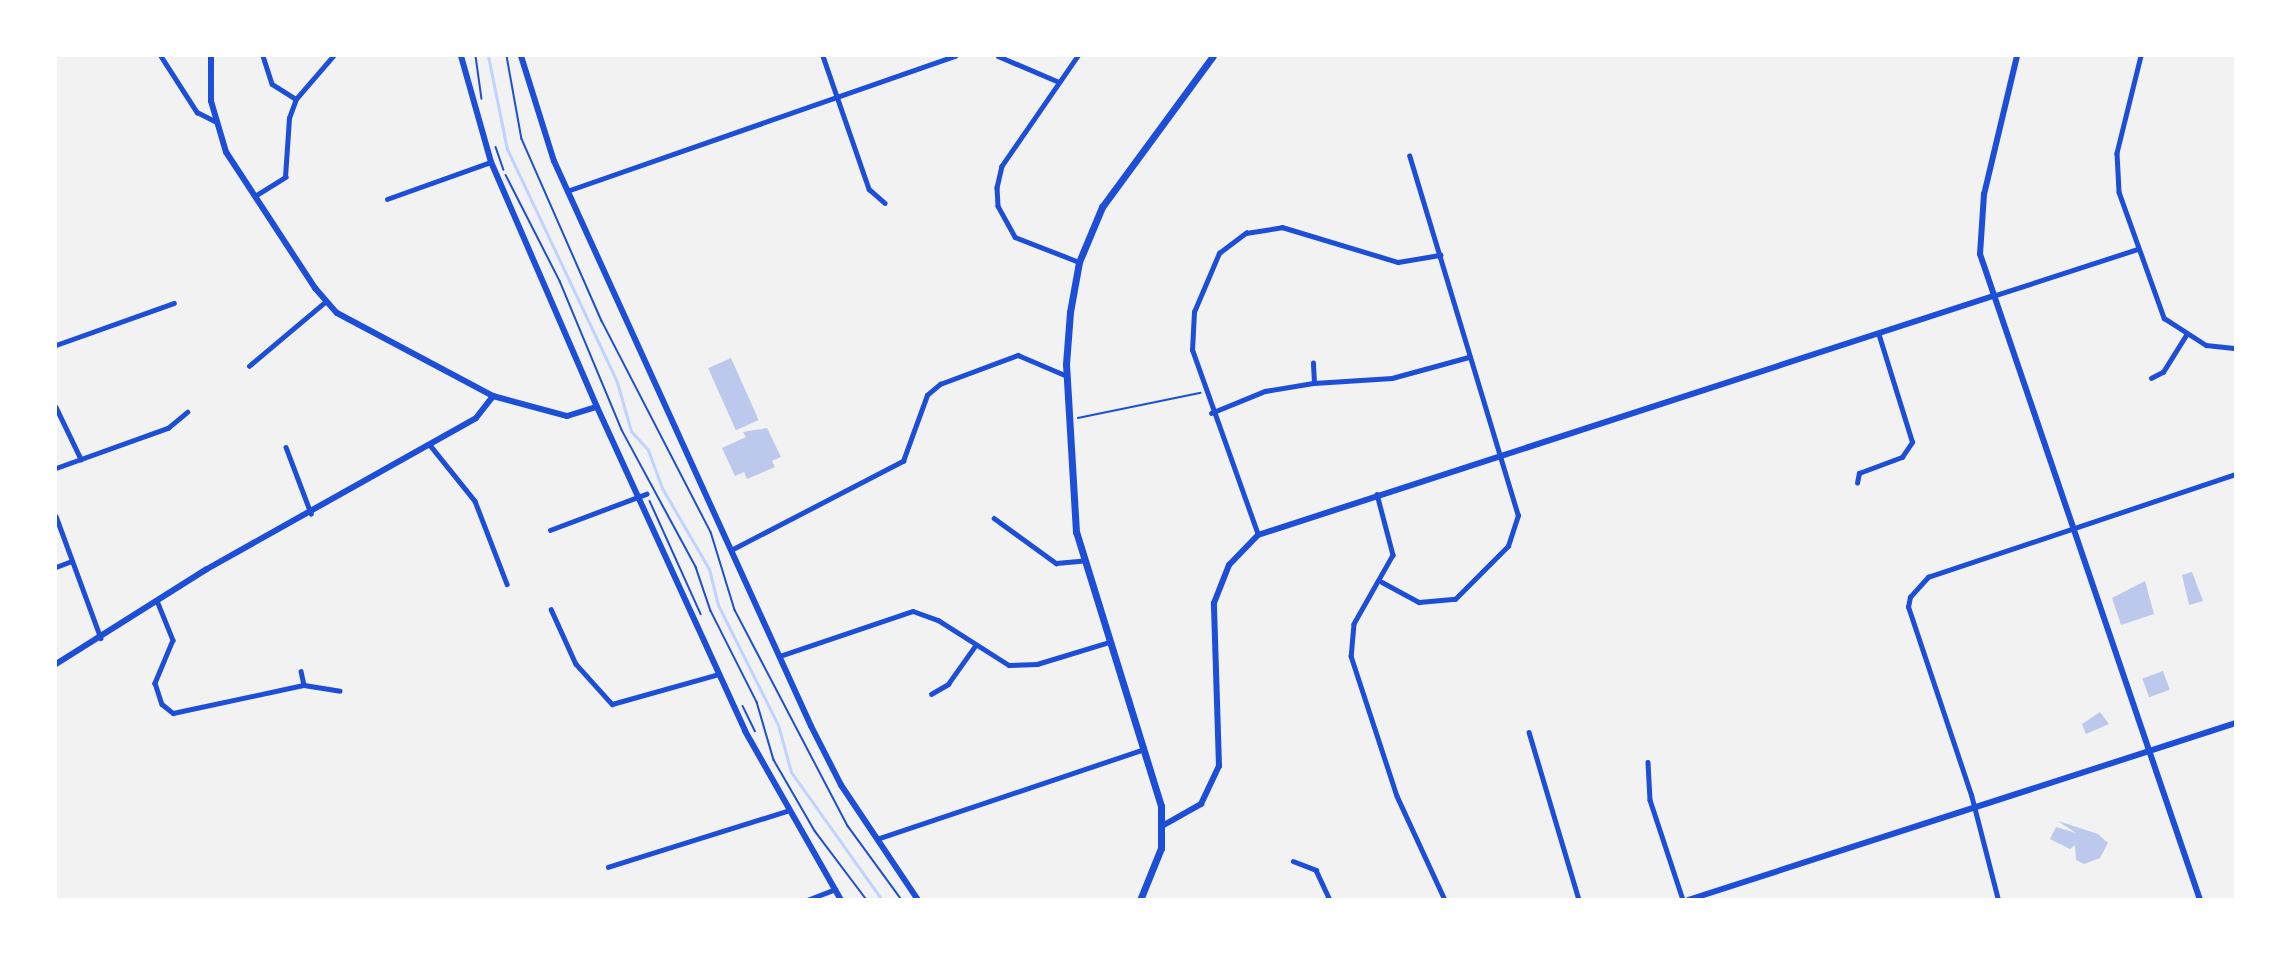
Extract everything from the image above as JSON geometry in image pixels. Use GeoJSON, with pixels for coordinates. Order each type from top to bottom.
{"type":"FeatureCollection","features":[{"type":"Feature","properties":{"kind":"main road"},"geometry":{"type":"LineString","coordinates":[[1140,900],[1157,867],[1162,826],[1141,750],[1081,561],[1068,420],[1067,376],[1079,262],[1111,191],[1214,56]]}},
{"type":"Feature","properties":{"kind":"street"},"geometry":{"type":"LineString","coordinates":[[160,56],[197,112],[215,121]]}},
{"type":"Feature","properties":{"kind":"street"},"geometry":{"type":"LineString","coordinates":[[211,56],[215,121],[226,152],[325,302],[376,338],[493,396],[567,416],[597,407]]}},
{"type":"Feature","properties":{"kind":"street"},"geometry":{"type":"LineString","coordinates":[[263,56],[272,84],[296,99]]}},
{"type":"Feature","properties":{"kind":"street"},"geometry":{"type":"LineString","coordinates":[[255,196],[288,173],[286,137],[296,99],[333,56]]}},
{"type":"Feature","properties":{"kind":"street"},"geometry":{"type":"LineString","coordinates":[[461,56],[491,162],[597,407],[719,674],[787,811],[841,900]]}},
{"type":"Feature","properties":{"kind":"street"},"geometry":{"type":"LineString","coordinates":[[521,56],[543,135],[567,191],[780,656],[841,785],[918,900]]}},
{"type":"Feature","properties":{"kind":"street"},"geometry":{"type":"LineString","coordinates":[[823,56],[869,189],[885,203]]}},
{"type":"Feature","properties":{"kind":"street"},"geometry":{"type":"LineString","coordinates":[[567,191],[837,94],[955,56]]}},
{"type":"Feature","properties":{"kind":"street"},"geometry":{"type":"LineString","coordinates":[[998,56],[1059,82]]}},
{"type":"Feature","properties":{"kind":"street"},"geometry":{"type":"LineString","coordinates":[[1078,56],[1002,166],[998,206],[1015,237],[1079,262]]}},
{"type":"Feature","properties":{"kind":"street"},"geometry":{"type":"LineString","coordinates":[[2017,56],[1979,227],[1980,254],[2200,900]]}},
{"type":"Feature","properties":{"kind":"street"},"geometry":{"type":"LineString","coordinates":[[2141,56],[2116,171],[2138,249],[2158,306],[2186,335],[2221,350],[2235,348]]}},
{"type":"Feature","properties":{"kind":"street"},"geometry":{"type":"LineString","coordinates":[[1382,582],[1419,602],[1444,603],[1464,592],[1501,553],[1518,516],[1409,156]]}},
{"type":"Feature","properties":{"kind":"street"},"geometry":{"type":"LineString","coordinates":[[387,199],[491,162]]}},
{"type":"Feature","properties":{"kind":"street"},"geometry":{"type":"LineString","coordinates":[[1258,535],[1204,392],[1190,330],[1212,267],[1232,240],[1261,228],[1282,227],[1398,262],[1440,255]]}},
{"type":"Feature","properties":{"kind":"street"},"geometry":{"type":"LineString","coordinates":[[1162,826],[1201,804],[1219,766],[1214,603],[1229,565],[1258,535],[1377,494],[2138,249]]}},
{"type":"Feature","properties":{"kind":"street"},"geometry":{"type":"LineString","coordinates":[[249,366],[325,302]]}},
{"type":"Feature","properties":{"kind":"street"},"geometry":{"type":"LineString","coordinates":[[56,345],[174,303]]}},
{"type":"Feature","properties":{"kind":"street"},"geometry":{"type":"LineString","coordinates":[[1857,483],[1858,473],[1902,457],[1912,442],[1878,333]]}},
{"type":"Feature","properties":{"kind":"street"},"geometry":{"type":"LineString","coordinates":[[2151,378],[2163,372],[2186,335]]}},
{"type":"Feature","properties":{"kind":"street"},"geometry":{"type":"LineString","coordinates":[[731,550],[903,461],[927,395],[940,384],[1018,355],[1067,376]]}},
{"type":"Feature","properties":{"kind":"street"},"geometry":{"type":"LineString","coordinates":[[1211,413],[1265,391],[1314,383],[1392,378],[1469,357]]}},
{"type":"Feature","properties":{"kind":"street"},"geometry":{"type":"LineString","coordinates":[[1313,363],[1314,383]]}},
{"type":"Feature","properties":{"kind":"street"},"geometry":{"type":"LineString","coordinates":[[56,664],[482,414],[493,396]]}},
{"type":"Feature","properties":{"kind":"street"},"geometry":{"type":"LineString","coordinates":[[56,407],[81,459]]}},
{"type":"Feature","properties":{"kind":"street"},"geometry":{"type":"LineString","coordinates":[[56,468],[168,428],[187,412]]}},
{"type":"Feature","properties":{"kind":"street"},"geometry":{"type":"LineString","coordinates":[[430,445],[475,501],[507,584]]}},
{"type":"Feature","properties":{"kind":"street"},"geometry":{"type":"LineString","coordinates":[[286,447],[311,513]]}},
{"type":"Feature","properties":{"kind":"street"},"geometry":{"type":"LineString","coordinates":[[1998,900],[1972,809],[1908,608],[1917,586],[1929,577],[2235,474]]}},
{"type":"Feature","properties":{"kind":"street"},"geometry":{"type":"LineString","coordinates":[[550,530],[646,494]]}},
{"type":"Feature","properties":{"kind":"street"},"geometry":{"type":"LineString","coordinates":[[1377,494],[1393,546],[1382,582],[1354,624],[1351,656],[1397,796],[1445,900]]}},
{"type":"Feature","properties":{"kind":"street"},"geometry":{"type":"LineString","coordinates":[[56,516],[101,638]]}},
{"type":"Feature","properties":{"kind":"street"},"geometry":{"type":"LineString","coordinates":[[994,518],[1056,563],[1081,561]]}},
{"type":"Feature","properties":{"kind":"street"},"geometry":{"type":"LineString","coordinates":[[56,567],[72,561]]}},
{"type":"Feature","properties":{"kind":"street"},"geometry":{"type":"LineString","coordinates":[[159,603],[173,640],[155,683],[162,704],[173,713],[304,685],[340,691]]}},
{"type":"Feature","properties":{"kind":"street"},"geometry":{"type":"LineString","coordinates":[[550,609],[576,664],[612,704],[719,674]]}},
{"type":"Feature","properties":{"kind":"street"},"geometry":{"type":"LineString","coordinates":[[780,656],[913,611],[938,620],[998,661],[1023,666],[1106,643]]}},
{"type":"Feature","properties":{"kind":"street"},"geometry":{"type":"LineString","coordinates":[[931,694],[948,684],[975,646]]}},
{"type":"Feature","properties":{"kind":"street"},"geometry":{"type":"LineString","coordinates":[[301,671],[304,685]]}},
{"type":"Feature","properties":{"kind":"street"},"geometry":{"type":"LineString","coordinates":[[1688,900],[2235,723]]}},
{"type":"Feature","properties":{"kind":"street"},"geometry":{"type":"LineString","coordinates":[[1529,732],[1579,900]]}},
{"type":"Feature","properties":{"kind":"street"},"geometry":{"type":"LineString","coordinates":[[877,838],[1141,750]]}},
{"type":"Feature","properties":{"kind":"street"},"geometry":{"type":"LineString","coordinates":[[1648,762],[1650,800],[1683,900]]}},
{"type":"Feature","properties":{"kind":"street"},"geometry":{"type":"LineString","coordinates":[[608,867],[787,811]]}},
{"type":"Feature","properties":{"kind":"street"},"geometry":{"type":"LineString","coordinates":[[1293,861],[1316,870],[1330,900]]}},
{"type":"Feature","properties":{"kind":"street"},"geometry":{"type":"LineString","coordinates":[[807,900],[835,890]]}},
{"type":"Feature","properties":{"kind":"path"},"geometry":{"type":"LineString","coordinates":[[476,56],[482,106]]}},
{"type":"Feature","properties":{"kind":"path"},"geometry":{"type":"LineString","coordinates":[[507,56],[522,139],[602,321],[711,532],[735,610],[848,826],[902,900]]}},
{"type":"Feature","properties":{"kind":"path"},"geometry":{"type":"LineString","coordinates":[[493,138],[605,390],[696,567],[711,612],[757,702],[774,760],[815,831],[867,900]]}},
{"type":"Feature","properties":{"kind":"path"},"geometry":{"type":"LineString","coordinates":[[1068,420],[1204,392]]}},
{"type":"Feature","properties":{"kind":"path"},"geometry":{"type":"LineString","coordinates":[[610,417],[631,462]]}},
{"type":"Feature","properties":{"kind":"path"},"geometry":{"type":"LineString","coordinates":[[646,494],[702,616]]}},
{"type":"Feature","properties":{"kind":"path"},"geometry":{"type":"LineString","coordinates":[[741,702],[756,733]]}},
{"type":"Feature","properties":{"kind":"path"},"geometry":{"type":"LineString","coordinates":[[765,752],[809,834]]}},
{"type":"Feature","properties":{"kind":"building"},"geometry":{"type":"Polygon","coordinates":[[[731,358],[759,420],[736,430],[708,368],[731,358]]]}},
{"type":"Feature","properties":{"kind":"building"},"geometry":{"type":"Polygon","coordinates":[[[767,428],[781,457],[772,461],[775,467],[747,479],[744,472],[735,476],[722,448],[746,437],[743,432],[767,428]]]}},
{"type":"Feature","properties":{"kind":"building"},"geometry":{"type":"Polygon","coordinates":[[[2192,572],[2203,601],[2189,605],[2182,575],[2192,572]]]}},
{"type":"Feature","properties":{"kind":"building"},"geometry":{"type":"Polygon","coordinates":[[[2145,581],[2154,614],[2121,625],[2112,598],[2145,581]]]}},
{"type":"Feature","properties":{"kind":"building"},"geometry":{"type":"Polygon","coordinates":[[[2163,671],[2170,690],[2149,697],[2142,679],[2163,671]]]}},
{"type":"Feature","properties":{"kind":"building"},"geometry":{"type":"Polygon","coordinates":[[[2100,712],[2109,724],[2086,734],[2082,724],[2100,712]]]}},
{"type":"Feature","properties":{"kind":"building"},"geometry":{"type":"Polygon","coordinates":[[[2058,821],[2098,834],[2108,843],[2100,858],[2084,864],[2076,860],[2075,845],[2070,849],[2050,839],[2056,827],[2076,833],[2058,821]]]}},
{"type":"Feature","properties":{"kind":"waterway"},"geometry":{"type":"LineString","coordinates":[[488,56],[507,149],[617,382],[631,431],[648,450],[662,488],[709,569],[718,605],[778,725],[791,772],[882,900]]}}]}
